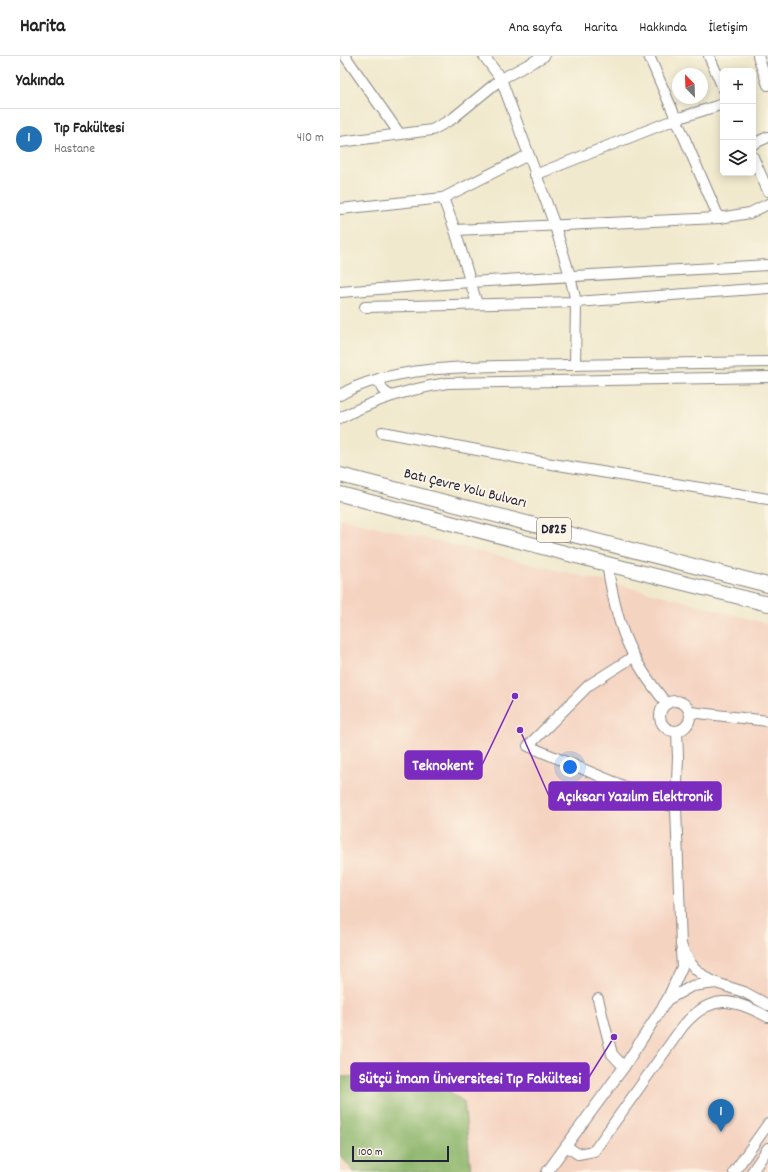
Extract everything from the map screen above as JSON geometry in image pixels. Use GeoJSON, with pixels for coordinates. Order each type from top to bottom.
{"type":"FeatureCollection","features":[{"type":"Feature","properties":{"kind":"highway","name":"Batı Çevre Yolu Bulvarı"},"geometry":{"type":"LineString","coordinates":[[340,475],[768,585]]}},
{"type":"Feature","properties":{"kind":"highway","name":"D825"},"geometry":{"type":"LineString","coordinates":[[340,494],[607,564],[768,604]]}},
{"type":"Feature","properties":{"kind":"street"},"geometry":{"type":"LineString","coordinates":[[345,56],[399,133]]}},
{"type":"Feature","properties":{"kind":"street"},"geometry":{"type":"LineString","coordinates":[[484,56],[501,79],[528,156],[555,226],[570,276],[576,302],[575,365]]}},
{"type":"Feature","properties":{"kind":"street"},"geometry":{"type":"LineString","coordinates":[[340,142],[377,138],[399,133],[432,130],[452,119],[501,79],[544,56]]}},
{"type":"Feature","properties":{"kind":"street"},"geometry":{"type":"LineString","coordinates":[[649,56],[719,218]]}},
{"type":"Feature","properties":{"kind":"street"},"geometry":{"type":"LineString","coordinates":[[709,56],[720,81]]}},
{"type":"Feature","properties":{"kind":"street"},"geometry":{"type":"LineString","coordinates":[[758,56],[768,85]]}},
{"type":"Feature","properties":{"kind":"street"},"geometry":{"type":"LineString","coordinates":[[535,175],[676,119],[720,105]]}},
{"type":"Feature","properties":{"kind":"street"},"geometry":{"type":"LineString","coordinates":[[756,143],[768,137]]}},
{"type":"Feature","properties":{"kind":"street"},"geometry":{"type":"LineString","coordinates":[[340,209],[442,198],[528,156]]}},
{"type":"Feature","properties":{"kind":"street"},"geometry":{"type":"LineString","coordinates":[[756,164],[768,191]]}},
{"type":"Feature","properties":{"kind":"street"},"geometry":{"type":"LineString","coordinates":[[442,198],[455,230],[477,304]]}},
{"type":"Feature","properties":{"kind":"street"},"geometry":{"type":"LineString","coordinates":[[455,230],[719,218],[750,212],[768,204]]}},
{"type":"Feature","properties":{"kind":"street"},"geometry":{"type":"LineString","coordinates":[[340,292],[470,282],[768,265]]}},
{"type":"Feature","properties":{"kind":"street"},"geometry":{"type":"LineString","coordinates":[[365,307],[576,302],[768,288]]}},
{"type":"Feature","properties":{"kind":"street"},"geometry":{"type":"LineString","coordinates":[[341,392],[381,378],[424,370],[575,365],[768,362]]}},
{"type":"Feature","properties":{"kind":"street"},"geometry":{"type":"LineString","coordinates":[[340,418],[368,404],[413,388],[447,383],[768,377]]}},
{"type":"Feature","properties":{"kind":"street"},"geometry":{"type":"LineString","coordinates":[[381,378],[380,385],[382,389],[392,396]]}},
{"type":"Feature","properties":{"kind":"street"},"geometry":{"type":"LineString","coordinates":[[382,432],[546,463],[768,500]]}},
{"type":"Feature","properties":{"kind":"street"},"geometry":{"type":"LineString","coordinates":[[607,564],[619,624],[633,657],[646,679],[667,704]]}},
{"type":"Feature","properties":{"kind":"street"},"geometry":{"type":"LineString","coordinates":[[633,657],[589,685],[528,746],[676,808]]}},
{"type":"Feature","properties":{"kind":"street"},"geometry":{"type":"LineString","coordinates":[[671,702],[680,702],[688,708],[690,712],[689,722],[682,730],[677,731],[667,729],[661,721],[661,712],[667,704],[671,702]]}},
{"type":"Feature","properties":{"kind":"street"},"geometry":{"type":"LineString","coordinates":[[690,712],[768,721]]}},
{"type":"Feature","properties":{"kind":"street"},"geometry":{"type":"LineString","coordinates":[[547,1172],[624,1067],[667,1000],[682,967],[676,808],[677,731]]}},
{"type":"Feature","properties":{"kind":"street"},"geometry":{"type":"LineString","coordinates":[[681,945],[688,961],[700,974],[716,984],[744,992],[768,1005]]}},
{"type":"Feature","properties":{"kind":"street"},"geometry":{"type":"LineString","coordinates":[[667,1000],[692,986],[716,984]]}},
{"type":"Feature","properties":{"kind":"street"},"geometry":{"type":"LineString","coordinates":[[598,999],[612,1054],[624,1067]]}},
{"type":"Feature","properties":{"kind":"street"},"geometry":{"type":"LineString","coordinates":[[566,1146],[578,1154],[594,1152],[683,1026],[695,1012],[711,1004],[723,1001],[736,1002],[768,1017]]}},
{"type":"Feature","properties":{"kind":"street"},"geometry":{"type":"LineString","coordinates":[[734,1172],[768,1124]]}},
{"type":"Feature","properties":{"kind":"street"},"geometry":{"type":"LineString","coordinates":[[752,1172],[768,1148]]}},
{"type":"Feature","properties":{"kind":"shaded area"},"geometry":{"type":"Polygon","coordinates":[[[340,518],[669,597],[768,624],[768,1172],[340,1172],[340,518]]]}},
{"type":"Feature","properties":{"kind":"green space"},"geometry":{"type":"Polygon","coordinates":[[[427,1075],[464,1102],[471,1172],[354,1172],[340,1155],[340,1077],[427,1075]]]}},
{"type":"Feature","properties":{"kind":"place","name":"Teknokent"},"geometry":{"type":"Point","coordinates":[515,696]}},
{"type":"Feature","properties":{"kind":"place","name":"Açıksarı Yazılım Elektronik"},"geometry":{"type":"Point","coordinates":[520,730]}},
{"type":"Feature","properties":{"kind":"place","name":"Sütçü İmam Üniversitesi Tıp Fakültesi"},"geometry":{"type":"Point","coordinates":[614,1037]}},
{"type":"Feature","properties":{"kind":"place","name":"Tıp Fakültesi"},"geometry":{"type":"Point","coordinates":[721,1132]}}]}
